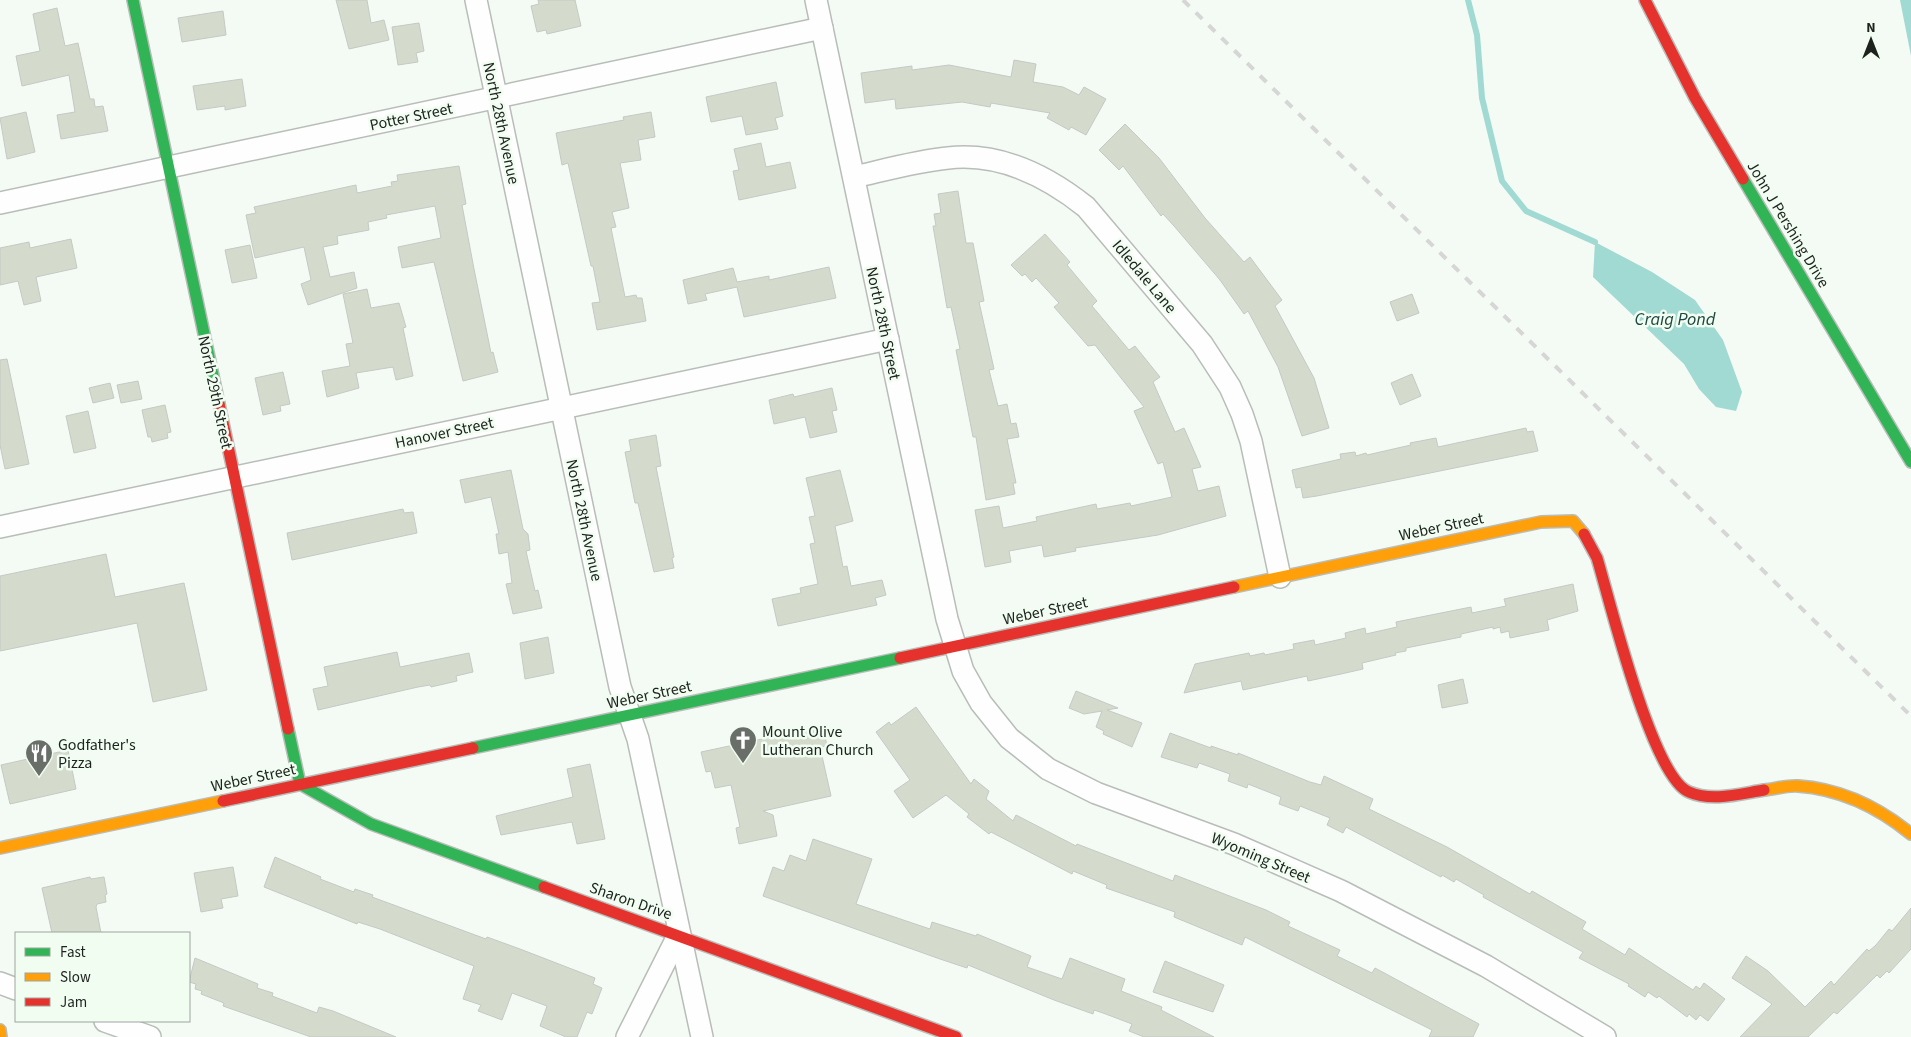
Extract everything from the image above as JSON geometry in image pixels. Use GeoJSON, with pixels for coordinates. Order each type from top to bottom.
{"type":"FeatureCollection","features":[{"type":"Feature","properties":{"kind":"main road","name":"North 29th Street"},"geometry":{"type":"LineString","coordinates":[[133,0],[300,784]]}},
{"type":"Feature","properties":{"kind":"main road","name":"John J Pershing Drive"},"geometry":{"type":"LineString","coordinates":[[1645,0],[1695,98],[1911,462]]}},
{"type":"Feature","properties":{"kind":"main road","name":"Weber Street"},"geometry":{"type":"LineString","coordinates":[[0,848],[1280,576],[1541,522],[1573,521],[1588,538],[1597,558],[1649,733],[1672,779],[1687,792],[1708,798],[1797,786],[1834,792],[1863,802],[1889,816],[1911,834]]}},
{"type":"Feature","properties":{"kind":"main road","name":"Sharon Drive"},"geometry":{"type":"LineString","coordinates":[[300,784],[371,824],[679,934],[956,1037]]}},
{"type":"Feature","properties":{"kind":"main road"},"geometry":{"type":"LineString","coordinates":[[0,1030],[2,1037]]}},
{"type":"Feature","properties":{"kind":"street","name":"North 28th Avenue"},"geometry":{"type":"LineString","coordinates":[[476,0],[620,687],[638,739],[702,1037]]}},
{"type":"Feature","properties":{"kind":"street","name":"North 28th Street"},"geometry":{"type":"LineString","coordinates":[[816,0],[947,619],[955,646]]}},
{"type":"Feature","properties":{"kind":"street","name":"Potter Street"},"geometry":{"type":"LineString","coordinates":[[0,203],[822,28]]}},
{"type":"Feature","properties":{"kind":"street","name":"Idledale Lane"},"geometry":{"type":"LineString","coordinates":[[854,176],[948,158],[982,159],[1010,164],[1040,175],[1086,207],[1202,344],[1230,387],[1251,441],[1280,576]]}},
{"type":"Feature","properties":{"kind":"street","name":"Hanover Street"},"geometry":{"type":"LineString","coordinates":[[0,527],[888,339]]}},
{"type":"Feature","properties":{"kind":"street","name":"Wyoming Street"},"geometry":{"type":"LineString","coordinates":[[955,646],[963,672],[995,723],[1030,757],[1048,769],[1096,793],[1234,844],[1340,891],[1486,966],[1606,1037]]}},
{"type":"Feature","properties":{"kind":"street"},"geometry":{"type":"LineString","coordinates":[[627,1037],[679,934]]}},
{"type":"Feature","properties":{"kind":"street"},"geometry":{"type":"LineString","coordinates":[[0,983],[15,989]]}},
{"type":"Feature","properties":{"kind":"street"},"geometry":{"type":"LineString","coordinates":[[108,1022],[150,1037]]}},
{"type":"Feature","properties":{"kind":"water"},"geometry":{"type":"Polygon","coordinates":[[[1900,0],[1911,0],[1911,56],[1900,0]]]}},
{"type":"Feature","properties":{"kind":"water","name":"Craig Pond"},"geometry":{"type":"Polygon","coordinates":[[[1595,242],[1652,272],[1695,300],[1723,340],[1742,392],[1736,411],[1716,407],[1699,389],[1684,364],[1593,277],[1595,242]]]}},
{"type":"Feature","properties":{"kind":"building"},"geometry":{"type":"Polygon","coordinates":[[[336,0],[367,0],[371,23],[384,20],[389,40],[349,49],[336,0]]]}},
{"type":"Feature","properties":{"kind":"building"},"geometry":{"type":"Polygon","coordinates":[[[538,0],[575,0],[581,26],[547,34],[546,30],[537,32],[531,6],[539,4],[538,0]]]}},
{"type":"Feature","properties":{"kind":"building"},"geometry":{"type":"Polygon","coordinates":[[[57,8],[65,46],[78,43],[90,99],[94,99],[95,107],[103,106],[108,131],[61,139],[57,115],[75,112],[69,75],[22,86],[16,56],[40,51],[33,14],[57,8]]]}},
{"type":"Feature","properties":{"kind":"building"},"geometry":{"type":"Polygon","coordinates":[[[223,11],[226,35],[182,42],[178,18],[223,11]]]}},
{"type":"Feature","properties":{"kind":"building"},"geometry":{"type":"Polygon","coordinates":[[[419,23],[424,51],[416,53],[418,62],[398,65],[392,27],[419,23]]]}},
{"type":"Feature","properties":{"kind":"building"},"geometry":{"type":"Polygon","coordinates":[[[1014,60],[1036,64],[1033,82],[1063,87],[1079,95],[1084,87],[1106,99],[1086,135],[1071,127],[1069,130],[1047,118],[1050,113],[991,103],[990,107],[962,102],[896,109],[895,99],[865,103],[861,73],[912,66],[912,70],[949,65],[1011,77],[1014,60]]]}},
{"type":"Feature","properties":{"kind":"building"},"geometry":{"type":"Polygon","coordinates":[[[242,79],[246,106],[225,110],[225,106],[197,110],[193,86],[242,79]]]}},
{"type":"Feature","properties":{"kind":"building"},"geometry":{"type":"Polygon","coordinates":[[[776,82],[783,116],[775,118],[778,129],[746,135],[742,116],[711,122],[706,97],[776,82]]]}},
{"type":"Feature","properties":{"kind":"building"},"geometry":{"type":"Polygon","coordinates":[[[26,112],[35,152],[7,159],[0,118],[26,112]]]}},
{"type":"Feature","properties":{"kind":"building"},"geometry":{"type":"Polygon","coordinates":[[[651,112],[655,137],[638,140],[641,160],[620,163],[629,208],[612,212],[616,227],[611,228],[625,297],[636,295],[637,298],[642,298],[646,321],[597,330],[592,303],[600,302],[593,266],[591,266],[568,163],[562,165],[556,133],[624,120],[623,117],[651,112]]]}},
{"type":"Feature","properties":{"kind":"building"},"geometry":{"type":"Polygon","coordinates":[[[1125,124],[1159,158],[1205,218],[1244,262],[1250,257],[1282,300],[1275,306],[1314,378],[1329,428],[1302,436],[1278,367],[1248,311],[1244,314],[1220,280],[1163,214],[1161,216],[1123,166],[1119,170],[1099,150],[1125,124]]]}},
{"type":"Feature","properties":{"kind":"building"},"geometry":{"type":"Polygon","coordinates":[[[761,143],[766,167],[790,162],[796,188],[739,200],[733,171],[739,170],[734,149],[761,143]]]}},
{"type":"Feature","properties":{"kind":"building"},"geometry":{"type":"Polygon","coordinates":[[[459,166],[466,204],[462,205],[474,269],[491,353],[493,352],[498,372],[463,381],[434,262],[402,268],[398,247],[441,238],[435,206],[386,215],[387,218],[368,222],[369,230],[337,236],[338,244],[323,247],[330,277],[354,272],[357,288],[308,305],[301,284],[311,280],[304,247],[255,258],[246,215],[256,213],[254,207],[356,185],[357,193],[392,186],[391,182],[398,181],[397,175],[459,166]]]}},
{"type":"Feature","properties":{"kind":"building"},"geometry":{"type":"Polygon","coordinates":[[[958,191],[966,243],[973,243],[984,301],[979,302],[994,369],[989,370],[998,406],[1007,404],[1011,424],[1016,423],[1019,437],[1007,439],[1016,483],[1013,483],[1015,494],[986,500],[976,437],[973,437],[956,350],[960,349],[951,307],[947,308],[933,226],[936,226],[934,214],[941,213],[938,194],[958,191]]]}},
{"type":"Feature","properties":{"kind":"building"},"geometry":{"type":"Polygon","coordinates":[[[1045,234],[1070,262],[1067,265],[1097,301],[1092,306],[1129,350],[1135,346],[1160,377],[1153,382],[1175,432],[1184,428],[1201,467],[1192,469],[1198,491],[1219,486],[1226,516],[1158,535],[1075,548],[1076,551],[1044,557],[1042,545],[1009,551],[1011,562],[985,567],[975,510],[999,506],[1003,528],[1037,521],[1036,517],[1096,504],[1097,509],[1130,503],[1131,506],[1172,497],[1163,462],[1158,464],[1134,411],[1144,407],[1095,345],[1088,346],[1054,307],[1059,303],[1036,278],[1032,282],[1025,274],[1022,276],[1011,265],[1045,234]]]}},
{"type":"Feature","properties":{"kind":"building"},"geometry":{"type":"Polygon","coordinates":[[[71,239],[77,268],[36,277],[41,301],[24,305],[18,281],[0,285],[0,248],[29,242],[30,248],[71,239]]]}},
{"type":"Feature","properties":{"kind":"building"},"geometry":{"type":"Polygon","coordinates":[[[250,245],[257,278],[232,283],[225,250],[250,245]]]}},
{"type":"Feature","properties":{"kind":"building"},"geometry":{"type":"Polygon","coordinates":[[[829,267],[836,298],[744,317],[737,287],[705,294],[707,300],[688,304],[683,280],[733,268],[737,282],[769,276],[769,280],[829,267]]]}},
{"type":"Feature","properties":{"kind":"building"},"geometry":{"type":"Polygon","coordinates":[[[367,289],[371,308],[399,303],[406,327],[403,328],[413,376],[396,380],[393,367],[356,373],[359,388],[327,397],[322,371],[350,366],[346,344],[353,343],[343,294],[367,289]]]}},
{"type":"Feature","properties":{"kind":"building"},"geometry":{"type":"Polygon","coordinates":[[[1412,294],[1419,313],[1397,321],[1390,302],[1412,294]]]}},
{"type":"Feature","properties":{"kind":"building"},"geometry":{"type":"Polygon","coordinates":[[[7,359],[29,464],[5,469],[0,445],[0,360],[7,359]]]}},
{"type":"Feature","properties":{"kind":"building"},"geometry":{"type":"Polygon","coordinates":[[[283,372],[290,404],[280,406],[281,411],[263,415],[255,378],[283,372]]]}},
{"type":"Feature","properties":{"kind":"building"},"geometry":{"type":"Polygon","coordinates":[[[1412,374],[1421,396],[1400,405],[1391,383],[1412,374]]]}},
{"type":"Feature","properties":{"kind":"building"},"geometry":{"type":"Polygon","coordinates":[[[138,381],[142,399],[121,403],[117,385],[138,381]]]}},
{"type":"Feature","properties":{"kind":"building"},"geometry":{"type":"Polygon","coordinates":[[[110,383],[114,398],[93,403],[89,388],[110,383]]]}},
{"type":"Feature","properties":{"kind":"building"},"geometry":{"type":"Polygon","coordinates":[[[832,388],[837,410],[832,411],[837,432],[810,438],[805,417],[774,424],[769,400],[793,394],[794,397],[832,388]]]}},
{"type":"Feature","properties":{"kind":"building"},"geometry":{"type":"Polygon","coordinates":[[[165,405],[171,432],[167,433],[168,438],[152,442],[151,437],[148,437],[142,410],[165,405]]]}},
{"type":"Feature","properties":{"kind":"building"},"geometry":{"type":"Polygon","coordinates":[[[88,411],[96,448],[74,453],[66,416],[88,411]]]}},
{"type":"Feature","properties":{"kind":"building"},"geometry":{"type":"Polygon","coordinates":[[[1526,428],[1527,432],[1533,431],[1538,451],[1317,496],[1303,498],[1301,487],[1296,488],[1292,470],[1341,459],[1340,454],[1355,452],[1356,456],[1366,453],[1367,455],[1436,438],[1438,447],[1526,428]]]}},
{"type":"Feature","properties":{"kind":"building"},"geometry":{"type":"Polygon","coordinates":[[[656,435],[661,466],[656,467],[674,557],[672,558],[674,568],[654,572],[638,503],[635,503],[625,452],[631,451],[629,440],[656,435]]]}},
{"type":"Feature","properties":{"kind":"building"},"geometry":{"type":"Polygon","coordinates":[[[511,470],[523,529],[528,534],[530,550],[526,551],[535,591],[538,590],[542,608],[513,614],[506,584],[512,583],[508,552],[499,554],[496,534],[499,534],[491,497],[465,503],[460,480],[511,470]]]}},
{"type":"Feature","properties":{"kind":"building"},"geometry":{"type":"Polygon","coordinates":[[[840,470],[853,521],[835,526],[843,567],[847,566],[851,586],[882,580],[886,595],[875,598],[877,605],[778,626],[772,599],[801,593],[800,588],[818,584],[810,544],[815,543],[809,517],[815,516],[806,478],[840,470]]]}},
{"type":"Feature","properties":{"kind":"building"},"geometry":{"type":"Polygon","coordinates":[[[403,509],[404,513],[413,512],[417,533],[292,560],[287,533],[403,509]]]}},
{"type":"Feature","properties":{"kind":"building"},"geometry":{"type":"Polygon","coordinates":[[[106,554],[115,597],[184,583],[207,690],[153,702],[137,623],[0,651],[0,576],[106,554]]]}},
{"type":"Feature","properties":{"kind":"building"},"geometry":{"type":"Polygon","coordinates":[[[1573,584],[1578,611],[1547,620],[1549,630],[1510,638],[1509,631],[1501,633],[1500,627],[1493,629],[1493,627],[1461,634],[1461,637],[1406,648],[1406,651],[1395,653],[1396,655],[1362,663],[1363,669],[1341,674],[1308,681],[1307,676],[1243,690],[1241,681],[1184,693],[1195,664],[1249,653],[1250,656],[1264,653],[1265,655],[1294,649],[1293,644],[1314,640],[1315,645],[1346,638],[1345,633],[1365,628],[1366,634],[1397,627],[1396,622],[1471,607],[1472,613],[1506,606],[1504,599],[1573,584]]]}},
{"type":"Feature","properties":{"kind":"building"},"geometry":{"type":"Polygon","coordinates":[[[548,637],[554,673],[525,679],[520,643],[548,637]]]}},
{"type":"Feature","properties":{"kind":"building"},"geometry":{"type":"Polygon","coordinates":[[[397,652],[400,667],[469,653],[473,672],[456,676],[457,681],[431,687],[430,685],[418,687],[318,710],[313,689],[328,686],[324,667],[397,652]]]}},
{"type":"Feature","properties":{"kind":"building"},"geometry":{"type":"Polygon","coordinates":[[[1463,679],[1468,703],[1442,708],[1438,685],[1463,679]]]}},
{"type":"Feature","properties":{"kind":"building"},"geometry":{"type":"Polygon","coordinates":[[[1076,691],[1118,708],[1107,710],[1142,723],[1132,747],[1103,734],[1104,731],[1096,727],[1102,711],[1084,714],[1069,708],[1076,691]]]}},
{"type":"Feature","properties":{"kind":"building"},"geometry":{"type":"Polygon","coordinates":[[[916,707],[971,784],[974,779],[989,791],[986,799],[1013,821],[1016,815],[1076,846],[1077,844],[1173,881],[1175,875],[1266,910],[1290,922],[1288,926],[1340,950],[1337,956],[1372,973],[1375,968],[1479,1024],[1473,1037],[1429,1037],[1432,1030],[1245,937],[1242,945],[1174,917],[1175,912],[1106,888],[1107,885],[1073,871],[1072,874],[991,832],[989,834],[967,817],[969,814],[946,795],[913,818],[894,791],[910,780],[876,732],[889,722],[891,725],[916,707]]]}},
{"type":"Feature","properties":{"kind":"building"},"geometry":{"type":"Polygon","coordinates":[[[823,726],[827,746],[820,747],[831,796],[763,811],[773,815],[777,836],[739,844],[736,828],[740,827],[731,785],[715,788],[711,771],[706,772],[701,752],[823,726]]]}},
{"type":"Feature","properties":{"kind":"building"},"geometry":{"type":"Polygon","coordinates":[[[1170,733],[1211,748],[1211,746],[1238,755],[1238,753],[1310,782],[1321,785],[1324,776],[1373,799],[1369,809],[1447,847],[1530,894],[1532,891],[1586,922],[1582,929],[1625,955],[1629,948],[1693,990],[1696,986],[1700,989],[1704,983],[1725,999],[1708,1021],[1700,1015],[1696,1020],[1689,1014],[1687,1017],[1659,996],[1657,998],[1648,992],[1645,997],[1628,986],[1629,984],[1579,958],[1583,952],[1483,897],[1484,895],[1456,879],[1454,882],[1442,875],[1441,877],[1346,827],[1343,833],[1327,825],[1330,818],[1300,806],[1298,811],[1279,804],[1281,797],[1248,784],[1247,788],[1228,781],[1230,774],[1199,763],[1197,768],[1161,757],[1170,733]]]}},
{"type":"Feature","properties":{"kind":"building","name":"Godfather's Pizza"},"geometry":{"type":"Polygon","coordinates":[[[68,750],[76,789],[10,804],[1,765],[68,750]]]}},
{"type":"Feature","properties":{"kind":"building"},"geometry":{"type":"Polygon","coordinates":[[[590,764],[605,839],[577,844],[572,822],[501,835],[496,816],[573,797],[567,769],[590,764]]]}},
{"type":"Feature","properties":{"kind":"building"},"geometry":{"type":"Polygon","coordinates":[[[813,839],[872,859],[856,904],[930,929],[932,922],[976,936],[977,934],[1031,956],[1027,967],[1062,979],[1070,958],[1125,979],[1121,991],[1162,1007],[1161,1010],[1214,1037],[1144,1037],[1129,1031],[1132,1024],[1103,1013],[1094,1010],[1093,1014],[968,965],[967,968],[940,959],[763,896],[773,867],[784,871],[790,855],[806,861],[813,839]]]}},
{"type":"Feature","properties":{"kind":"building"},"geometry":{"type":"Polygon","coordinates":[[[275,857],[321,877],[320,879],[354,892],[355,889],[373,895],[372,897],[486,939],[487,937],[595,978],[593,984],[602,988],[592,1014],[587,1012],[577,1037],[566,1037],[540,1026],[547,1006],[512,993],[502,1020],[478,1011],[481,1005],[463,999],[474,966],[380,929],[358,922],[357,924],[264,887],[275,857]]]}},
{"type":"Feature","properties":{"kind":"building"},"geometry":{"type":"Polygon","coordinates":[[[233,867],[238,896],[221,899],[223,908],[201,912],[194,873],[233,867]]]}},
{"type":"Feature","properties":{"kind":"building"},"geometry":{"type":"Polygon","coordinates":[[[90,877],[91,879],[104,877],[107,894],[105,895],[106,902],[97,904],[96,907],[101,932],[52,932],[42,888],[90,877]]]}},
{"type":"Feature","properties":{"kind":"building"},"geometry":{"type":"Polygon","coordinates":[[[1911,908],[1911,949],[1889,973],[1887,971],[1880,978],[1877,975],[1837,1014],[1834,1012],[1808,1037],[1740,1037],[1772,1004],[1732,978],[1746,956],[1768,971],[1805,1007],[1831,981],[1834,985],[1867,949],[1869,951],[1876,945],[1889,929],[1892,931],[1911,908]]]}},
{"type":"Feature","properties":{"kind":"building"},"geometry":{"type":"Polygon","coordinates":[[[195,958],[258,984],[257,988],[273,993],[272,996],[317,1013],[319,1007],[333,1011],[396,1037],[311,1037],[223,1006],[224,1003],[201,994],[202,991],[195,989],[196,984],[190,982],[195,958]]]}},
{"type":"Feature","properties":{"kind":"building"},"geometry":{"type":"Polygon","coordinates":[[[1165,961],[1224,985],[1213,1012],[1153,992],[1165,961]]]}},
{"type":"Feature","properties":{"kind":"waterway"},"geometry":{"type":"LineString","coordinates":[[1468,0],[1477,35],[1482,98],[1502,181],[1526,211],[1595,242]]}},
{"type":"Feature","properties":{"kind":"railway"},"geometry":{"type":"LineString","coordinates":[[1183,0],[1911,716]]}},
{"type":"Feature","properties":{"kind":"traffic: fast"},"geometry":{"type":"LineString","coordinates":[[133,0],[219,404]]}},
{"type":"Feature","properties":{"kind":"traffic: fast"},"geometry":{"type":"LineString","coordinates":[[1743,179],[1911,462]]}},
{"type":"Feature","properties":{"kind":"traffic: fast"},"geometry":{"type":"LineString","coordinates":[[473,748],[900,658]]}},
{"type":"Feature","properties":{"kind":"traffic: fast"},"geometry":{"type":"LineString","coordinates":[[288,729],[300,784],[371,824],[544,887]]}},
{"type":"Feature","properties":{"kind":"traffic: slow"},"geometry":{"type":"LineString","coordinates":[[1234,587],[1541,522],[1573,521],[1584,534]]}},
{"type":"Feature","properties":{"kind":"traffic: slow"},"geometry":{"type":"LineString","coordinates":[[1764,790],[1798,786],[1844,795],[1872,808],[1911,834]]}},
{"type":"Feature","properties":{"kind":"traffic: slow"},"geometry":{"type":"LineString","coordinates":[[0,848],[223,801]]}},
{"type":"Feature","properties":{"kind":"traffic: slow"},"geometry":{"type":"LineString","coordinates":[[0,1030],[1,1037]]}},
{"type":"Feature","properties":{"kind":"traffic: jam"},"geometry":{"type":"LineString","coordinates":[[1645,0],[1695,98],[1743,179]]}},
{"type":"Feature","properties":{"kind":"traffic: jam"},"geometry":{"type":"LineString","coordinates":[[219,404],[288,729]]}},
{"type":"Feature","properties":{"kind":"traffic: jam"},"geometry":{"type":"LineString","coordinates":[[1584,534],[1597,558],[1622,647],[1647,723],[1661,755],[1675,779],[1689,792],[1698,795],[1716,797],[1764,790]]}},
{"type":"Feature","properties":{"kind":"traffic: jam"},"geometry":{"type":"LineString","coordinates":[[900,658],[1234,587]]}},
{"type":"Feature","properties":{"kind":"traffic: jam"},"geometry":{"type":"LineString","coordinates":[[223,801],[473,748]]}},
{"type":"Feature","properties":{"kind":"traffic: jam"},"geometry":{"type":"LineString","coordinates":[[544,887],[956,1037]]}},
{"type":"Feature","properties":{"kind":"place","name":"Mount Olive Lutheran Church"},"geometry":{"type":"Point","coordinates":[743,764]}},
{"type":"Feature","properties":{"kind":"place","name":"Godfather's Pizza"},"geometry":{"type":"Point","coordinates":[39,777]}}]}
